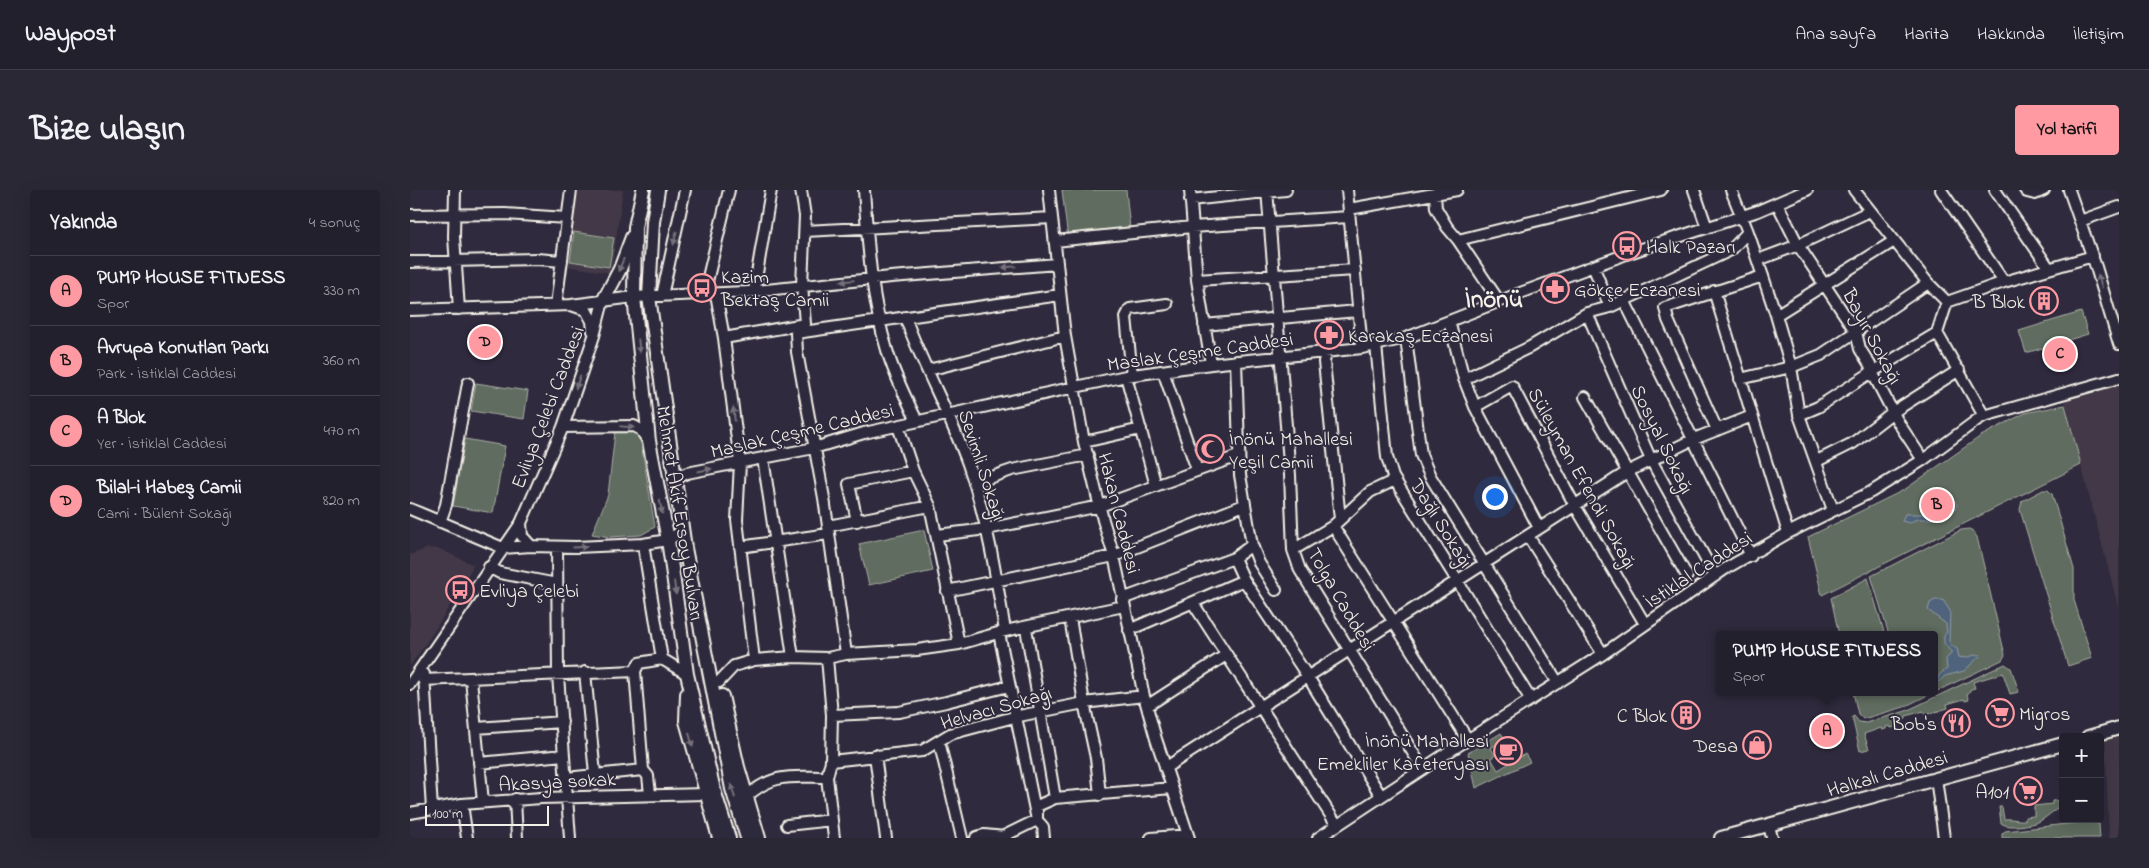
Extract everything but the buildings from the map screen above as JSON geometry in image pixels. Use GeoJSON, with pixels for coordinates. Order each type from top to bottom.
{"type":"FeatureCollection","features":[{"type":"Feature","properties":{"kind":"main road","name":"Mehmet Akif Ersoy Bulvarı"},"geometry":{"type":"LineString","coordinates":[[643,190],[636,227],[634,297],[649,442],[668,540],[687,674],[714,790],[729,838]]}},
{"type":"Feature","properties":{"kind":"main road","name":"Mehmet Akif Ersoy Bulvarı"},"geometry":{"type":"LineString","coordinates":[[658,190],[653,222],[655,296],[674,483],[732,789],[747,838]]}},
{"type":"Feature","properties":{"kind":"main road"},"geometry":{"type":"LineString","coordinates":[[603,301],[620,269],[636,227]]}},
{"type":"Feature","properties":{"kind":"main road"},"geometry":{"type":"LineString","coordinates":[[703,642],[718,682],[738,767],[759,838]]}},
{"type":"Feature","properties":{"kind":"main road"},"geometry":{"type":"LineString","coordinates":[[687,674],[686,721],[719,838]]}},
{"type":"Feature","properties":{"kind":"main road"},"geometry":{"type":"LineString","coordinates":[[2102,733],[2119,728]]}},
{"type":"Feature","properties":{"kind":"main road","name":"Halkalı Caddesi"},"geometry":{"type":"LineString","coordinates":[[1721,838],[2059,745]]}},
{"type":"Feature","properties":{"kind":"main road"},"geometry":{"type":"LineString","coordinates":[[977,838],[984,836],[1004,838]]}},
{"type":"Feature","properties":{"kind":"street"},"geometry":{"type":"LineString","coordinates":[[455,190],[453,215],[459,309]]}},
{"type":"Feature","properties":{"kind":"street"},"geometry":{"type":"LineString","coordinates":[[556,305],[571,190]]}},
{"type":"Feature","properties":{"kind":"street"},"geometry":{"type":"LineString","coordinates":[[655,296],[685,190]]}},
{"type":"Feature","properties":{"kind":"street"},"geometry":{"type":"LineString","coordinates":[[704,294],[729,190]]}},
{"type":"Feature","properties":{"kind":"street"},"geometry":{"type":"LineString","coordinates":[[754,291],[771,190]]}},
{"type":"Feature","properties":{"kind":"street"},"geometry":{"type":"LineString","coordinates":[[801,190],[805,231],[802,285],[805,324],[796,333],[797,352],[828,530],[846,654]]}},
{"type":"Feature","properties":{"kind":"street"},"geometry":{"type":"LineString","coordinates":[[864,190],[871,279],[880,321],[895,372],[917,421]]}},
{"type":"Feature","properties":{"kind":"street","name":"Hakan Caddesi"},"geometry":{"type":"LineString","coordinates":[[1049,190],[1065,336],[1084,442],[1114,556],[1144,696],[1165,768],[1189,836]]}},
{"type":"Feature","properties":{"kind":"street"},"geometry":{"type":"LineString","coordinates":[[1211,364],[1197,280],[1190,195],[1286,190]]}},
{"type":"Feature","properties":{"kind":"street"},"geometry":{"type":"LineString","coordinates":[[1347,190],[1357,312],[1362,348]]}},
{"type":"Feature","properties":{"kind":"street"},"geometry":{"type":"LineString","coordinates":[[1055,241],[1349,213],[1437,192],[1457,190]]}},
{"type":"Feature","properties":{"kind":"street"},"geometry":{"type":"LineString","coordinates":[[1458,240],[1661,190]]}},
{"type":"Feature","properties":{"kind":"street"},"geometry":{"type":"LineString","coordinates":[[1694,190],[1707,228]]}},
{"type":"Feature","properties":{"kind":"street"},"geometry":{"type":"LineString","coordinates":[[1731,190],[1748,232],[1776,315],[1791,367],[1799,415],[1833,510]]}},
{"type":"Feature","properties":{"kind":"street","name":"Maslak Çeşme Caddesi"},"geometry":{"type":"LineString","coordinates":[[674,483],[681,475],[814,448],[917,421],[1073,387],[1129,376],[1211,364],[1362,348],[1406,338],[1593,266],[1742,216],[1777,203],[1789,194],[1807,190]]}},
{"type":"Feature","properties":{"kind":"street"},"geometry":{"type":"LineString","coordinates":[[1854,190],[1928,283],[1947,302]]}},
{"type":"Feature","properties":{"kind":"street"},"geometry":{"type":"LineString","coordinates":[[1942,190],[2004,282]]}},
{"type":"Feature","properties":{"kind":"street"},"geometry":{"type":"LineString","coordinates":[[1995,190],[2049,268]]}},
{"type":"Feature","properties":{"kind":"street"},"geometry":{"type":"LineString","coordinates":[[2025,190],[2035,194],[2044,190]]}},
{"type":"Feature","properties":{"kind":"street"},"geometry":{"type":"LineString","coordinates":[[2069,190],[2093,256],[2119,344]]}},
{"type":"Feature","properties":{"kind":"street","name":"Tolga Caddesi"},"geometry":{"type":"LineString","coordinates":[[1267,191],[1290,475],[1293,550],[1300,570],[1423,769]]}},
{"type":"Feature","properties":{"kind":"street"},"geometry":{"type":"LineString","coordinates":[[1437,192],[1436,208],[1447,228],[1458,240],[1499,301]]}},
{"type":"Feature","properties":{"kind":"street","name":"Bayır Sokağı"},"geometry":{"type":"LineString","coordinates":[[1777,203],[1798,245],[1856,332],[1860,349],[1893,412],[1922,460]]}},
{"type":"Feature","properties":{"kind":"street"},"geometry":{"type":"LineString","coordinates":[[2080,220],[2119,207]]}},
{"type":"Feature","properties":{"kind":"street"},"geometry":{"type":"LineString","coordinates":[[1758,260],[1798,245],[1870,211]]}},
{"type":"Feature","properties":{"kind":"street"},"geometry":{"type":"LineString","coordinates":[[410,215],[505,214],[568,218]]}},
{"type":"Feature","properties":{"kind":"street"},"geometry":{"type":"LineString","coordinates":[[805,231],[1052,218]]}},
{"type":"Feature","properties":{"kind":"street"},"geometry":{"type":"LineString","coordinates":[[1464,379],[1530,347],[1587,313],[1610,307],[1731,250],[1748,232]]}},
{"type":"Feature","properties":{"kind":"street"},"geometry":{"type":"LineString","coordinates":[[1776,315],[1894,241]]}},
{"type":"Feature","properties":{"kind":"street"},"geometry":{"type":"LineString","coordinates":[[1947,302],[2004,282],[2093,256]]}},
{"type":"Feature","properties":{"kind":"street"},"geometry":{"type":"LineString","coordinates":[[410,262],[537,259],[562,261]]}},
{"type":"Feature","properties":{"kind":"street"},"geometry":{"type":"LineString","coordinates":[[410,310],[571,305],[634,297],[716,294],[1057,264]]}},
{"type":"Feature","properties":{"kind":"street"},"geometry":{"type":"LineString","coordinates":[[1593,266],[1610,307]]}},
{"type":"Feature","properties":{"kind":"street"},"geometry":{"type":"LineString","coordinates":[[1197,280],[1354,270]]}},
{"type":"Feature","properties":{"kind":"street"},"geometry":{"type":"LineString","coordinates":[[1717,430],[1668,320],[1665,308],[1763,276]]}},
{"type":"Feature","properties":{"kind":"street"},"geometry":{"type":"LineString","coordinates":[[1740,379],[1791,367],[1821,355],[1928,283]]}},
{"type":"Feature","properties":{"kind":"street"},"geometry":{"type":"LineString","coordinates":[[1714,291],[1788,533]]}},
{"type":"Feature","properties":{"kind":"street"},"geometry":{"type":"LineString","coordinates":[[716,294],[724,338],[740,463],[737,520],[754,660]]}},
{"type":"Feature","properties":{"kind":"street"},"geometry":{"type":"LineString","coordinates":[[796,333],[1060,295]]}},
{"type":"Feature","properties":{"kind":"street"},"geometry":{"type":"LineString","coordinates":[[1624,300],[1751,556]]}},
{"type":"Feature","properties":{"kind":"street","name":"Evliya Çelebi Caddesi"},"geometry":{"type":"LineString","coordinates":[[410,684],[521,523],[563,427],[594,336],[603,301]]}},
{"type":"Feature","properties":{"kind":"street"},"geometry":{"type":"LineString","coordinates":[[1799,415],[1818,407],[1937,333],[1947,302]]}},
{"type":"Feature","properties":{"kind":"street"},"geometry":{"type":"LineString","coordinates":[[1156,486],[1129,376],[1126,317],[1130,309],[1167,304]]}},
{"type":"Feature","properties":{"kind":"street"},"geometry":{"type":"LineString","coordinates":[[571,305],[586,310],[592,321],[594,336]]}},
{"type":"Feature","properties":{"kind":"street"},"geometry":{"type":"LineString","coordinates":[[1204,325],[1357,312]]}},
{"type":"Feature","properties":{"kind":"street","name":"Sosyal Sokağı"},"geometry":{"type":"LineString","coordinates":[[1587,313],[1651,460],[1715,576]]}},
{"type":"Feature","properties":{"kind":"street","name":"Sevimli Sokağı"},"geometry":{"type":"LineString","coordinates":[[905,317],[917,351],[949,414],[974,483],[987,529],[997,580],[1014,717],[1037,820],[1043,827],[1044,838]]}},
{"type":"Feature","properties":{"kind":"street"},"geometry":{"type":"LineString","coordinates":[[1450,321],[1464,379],[1475,407],[1539,528]]}},
{"type":"Feature","properties":{"kind":"street"},"geometry":{"type":"LineString","coordinates":[[724,338],[805,324]]}},
{"type":"Feature","properties":{"kind":"street"},"geometry":{"type":"LineString","coordinates":[[1937,333],[1984,416]]}},
{"type":"Feature","properties":{"kind":"street"},"geometry":{"type":"LineString","coordinates":[[928,370],[1065,336]]}},
{"type":"Feature","properties":{"kind":"street"},"geometry":{"type":"LineString","coordinates":[[1406,338],[1420,455],[1430,476],[1558,683]]}},
{"type":"Feature","properties":{"kind":"street","name":"Dağlı Sokağı"},"geometry":{"type":"LineString","coordinates":[[1376,345],[1387,457],[1395,480],[1531,700]]}},
{"type":"Feature","properties":{"kind":"street"},"geometry":{"type":"LineString","coordinates":[[1326,352],[1324,362],[1336,523],[1468,740]]}},
{"type":"Feature","properties":{"kind":"street"},"geometry":{"type":"LineString","coordinates":[[1236,361],[1238,456],[1244,505],[1252,545],[1259,563],[1276,590]]}},
{"type":"Feature","properties":{"kind":"street"},"geometry":{"type":"LineString","coordinates":[[1817,461],[1853,443],[1893,412],[1959,370]]}},
{"type":"Feature","properties":{"kind":"street"},"geometry":{"type":"LineString","coordinates":[[1163,372],[1197,470]]}},
{"type":"Feature","properties":{"kind":"street","name":"İstiklal Caddesi"},"geometry":{"type":"LineString","coordinates":[[1318,838],[1603,654],[1715,576],[1788,533],[1871,492],[1922,460],[1984,416],[2119,378]]}},
{"type":"Feature","properties":{"kind":"street"},"geometry":{"type":"LineString","coordinates":[[440,522],[446,505],[468,383]]}},
{"type":"Feature","properties":{"kind":"street","name":"Süleyman Efendi Sokağı"},"geometry":{"type":"LineString","coordinates":[[1475,407],[1512,386],[1574,504],[1645,624]]}},
{"type":"Feature","properties":{"kind":"street"},"geometry":{"type":"LineString","coordinates":[[1585,398],[1687,576]]}},
{"type":"Feature","properties":{"kind":"street"},"geometry":{"type":"LineString","coordinates":[[1165,768],[1626,472],[1694,439],[1752,416]]}},
{"type":"Feature","properties":{"kind":"street"},"geometry":{"type":"LineString","coordinates":[[563,427],[634,426],[641,430],[649,442]]}},
{"type":"Feature","properties":{"kind":"street"},"geometry":{"type":"LineString","coordinates":[[898,426],[913,471],[930,506],[959,644]]}},
{"type":"Feature","properties":{"kind":"street"},"geometry":{"type":"LineString","coordinates":[[1084,442],[1141,429]]}},
{"type":"Feature","properties":{"kind":"street"},"geometry":{"type":"LineString","coordinates":[[974,483],[1012,470],[1088,455]]}},
{"type":"Feature","properties":{"kind":"street"},"geometry":{"type":"LineString","coordinates":[[937,535],[987,529],[1100,506],[1238,456]]}},
{"type":"Feature","properties":{"kind":"street"},"geometry":{"type":"LineString","coordinates":[[763,458],[793,657]]}},
{"type":"Feature","properties":{"kind":"street"},"geometry":{"type":"LineString","coordinates":[[856,520],[849,484],[913,471]]}},
{"type":"Feature","properties":{"kind":"street"},"geometry":{"type":"LineString","coordinates":[[1293,550],[1336,523],[1370,492],[1395,480]]}},
{"type":"Feature","properties":{"kind":"street"},"geometry":{"type":"LineString","coordinates":[[947,591],[1114,556],[1244,505]]}},
{"type":"Feature","properties":{"kind":"street"},"geometry":{"type":"LineString","coordinates":[[740,547],[828,530],[856,520],[930,506]]}},
{"type":"Feature","properties":{"kind":"street"},"geometry":{"type":"LineString","coordinates":[[410,509],[503,548],[643,544],[668,540],[682,531]]}},
{"type":"Feature","properties":{"kind":"street"},"geometry":{"type":"LineString","coordinates":[[521,523],[522,536],[531,546]]}},
{"type":"Feature","properties":{"kind":"street"},"geometry":{"type":"LineString","coordinates":[[1528,536],[1603,654]]}},
{"type":"Feature","properties":{"kind":"street"},"geometry":{"type":"LineString","coordinates":[[643,544],[662,659]]}},
{"type":"Feature","properties":{"kind":"street"},"geometry":{"type":"LineString","coordinates":[[718,682],[734,666],[754,660],[793,657],[827,658],[846,654],[917,650],[959,644],[1002,632],[1070,618],[1123,602],[1234,558],[1252,545]]}},
{"type":"Feature","properties":{"kind":"street"},"geometry":{"type":"LineString","coordinates":[[557,547],[558,675],[570,838]]}},
{"type":"Feature","properties":{"kind":"street"},"geometry":{"type":"LineString","coordinates":[[1234,558],[1244,580],[1308,677],[1381,796]]}},
{"type":"Feature","properties":{"kind":"street"},"geometry":{"type":"LineString","coordinates":[[489,567],[500,572],[557,584]]}},
{"type":"Feature","properties":{"kind":"street"},"geometry":{"type":"LineString","coordinates":[[1129,630],[1244,580]]}},
{"type":"Feature","properties":{"kind":"street"},"geometry":{"type":"LineString","coordinates":[[1194,603],[1337,825]]}},
{"type":"Feature","properties":{"kind":"street"},"geometry":{"type":"LineString","coordinates":[[1070,618],[1084,703],[1096,758],[1100,794]]}},
{"type":"Feature","properties":{"kind":"street"},"geometry":{"type":"LineString","coordinates":[[1026,628],[1055,798]]}},
{"type":"Feature","properties":{"kind":"street"},"geometry":{"type":"LineString","coordinates":[[1147,706],[1226,655]]}},
{"type":"Feature","properties":{"kind":"street"},"geometry":{"type":"LineString","coordinates":[[827,658],[832,715],[831,761],[827,777],[834,838]]}},
{"type":"Feature","properties":{"kind":"street"},"geometry":{"type":"LineString","coordinates":[[650,794],[648,776],[643,770],[635,671],[639,663],[662,659],[687,674]]}},
{"type":"Feature","properties":{"kind":"street"},"geometry":{"type":"LineString","coordinates":[[426,661],[424,680],[432,810]]}},
{"type":"Feature","properties":{"kind":"street"},"geometry":{"type":"LineString","coordinates":[[424,680],[635,671]]}},
{"type":"Feature","properties":{"kind":"street"},"geometry":{"type":"LineString","coordinates":[[585,672],[595,774]]}},
{"type":"Feature","properties":{"kind":"street"},"geometry":{"type":"LineString","coordinates":[[472,679],[483,802]]}},
{"type":"Feature","properties":{"kind":"street"},"geometry":{"type":"LineString","coordinates":[[832,715],[899,712],[1009,686]]}},
{"type":"Feature","properties":{"kind":"street","name":"Helvacı Sokağı"},"geometry":{"type":"LineString","coordinates":[[831,761],[922,751],[950,734],[1014,717],[1084,703],[1144,696]]}},
{"type":"Feature","properties":{"kind":"street"},"geometry":{"type":"LineString","coordinates":[[476,728],[562,722]]}},
{"type":"Feature","properties":{"kind":"street"},"geometry":{"type":"LineString","coordinates":[[939,741],[962,838]]}},
{"type":"Feature","properties":{"kind":"street"},"geometry":{"type":"LineString","coordinates":[[479,763],[564,755]]}},
{"type":"Feature","properties":{"kind":"street"},"geometry":{"type":"LineString","coordinates":[[875,755],[886,838]]}},
{"type":"Feature","properties":{"kind":"street"},"geometry":{"type":"LineString","coordinates":[[566,778],[643,770]]}},
{"type":"Feature","properties":{"kind":"street"},"geometry":{"type":"LineString","coordinates":[[748,796],[761,784],[771,780],[827,777]]}},
{"type":"Feature","properties":{"kind":"street"},"geometry":{"type":"LineString","coordinates":[[1936,778],[1944,838]]}},
{"type":"Feature","properties":{"kind":"street"},"geometry":{"type":"LineString","coordinates":[[1004,838],[1037,820],[1037,806],[1055,798],[1172,788]]}},
{"type":"Feature","properties":{"kind":"street","name":"Akasya sokak"},"geometry":{"type":"LineString","coordinates":[[410,813],[462,804],[515,799],[706,794]]}},
{"type":"Feature","properties":{"kind":"street"},"geometry":{"type":"LineString","coordinates":[[515,799],[518,838]]}},
{"type":"Feature","properties":{"kind":"street"},"geometry":{"type":"LineString","coordinates":[[462,804],[467,838]]}},
{"type":"Feature","properties":{"kind":"street"},"geometry":{"type":"LineString","coordinates":[[787,825],[832,820]]}},
{"type":"Feature","properties":{"kind":"street"},"geometry":{"type":"LineString","coordinates":[[1769,825],[1772,838]]}},
{"type":"Feature","properties":{"kind":"street"},"geometry":{"type":"LineString","coordinates":[[1152,838],[1189,836]]}},
{"type":"Feature","properties":{"kind":"shaded area"},"geometry":{"type":"Polygon","coordinates":[[[577,190],[623,190],[611,273],[565,266],[577,190]]]}},
{"type":"Feature","properties":{"kind":"shaded area"},"geometry":{"type":"Polygon","coordinates":[[[2119,378],[2119,609],[2065,405],[2067,392],[2119,378]]]}},
{"type":"Feature","properties":{"kind":"shaded area"},"geometry":{"type":"Polygon","coordinates":[[[428,548],[440,549],[474,565],[435,630],[410,666],[410,555],[428,548]]]}},
{"type":"Feature","properties":{"kind":"shaded area"},"geometry":{"type":"Polygon","coordinates":[[[2119,728],[2119,838],[2109,838],[2105,732],[2119,728]]]}},
{"type":"Feature","properties":{"kind":"green space"},"geometry":{"type":"Polygon","coordinates":[[[1062,190],[1126,190],[1130,229],[1068,239],[1062,190]]]}},
{"type":"Feature","properties":{"kind":"green space"},"geometry":{"type":"Polygon","coordinates":[[[574,232],[614,238],[609,267],[570,261],[574,232]]]}},
{"type":"Feature","properties":{"kind":"green space"},"geometry":{"type":"Polygon","coordinates":[[[2081,312],[2088,334],[2026,353],[2019,331],[2081,312]]]}},
{"type":"Feature","properties":{"kind":"green space"},"geometry":{"type":"Polygon","coordinates":[[[476,383],[528,391],[524,419],[471,411],[476,383]]]}},
{"type":"Feature","properties":{"kind":"green space"},"geometry":{"type":"Polygon","coordinates":[[[2065,405],[2081,465],[1822,595],[1808,537],[1904,490],[1981,436],[2025,413],[2065,405]]]}},
{"type":"Feature","properties":{"kind":"green space"},"geometry":{"type":"Polygon","coordinates":[[[639,431],[655,527],[641,535],[610,537],[592,534],[608,495],[615,432],[639,431]]]}},
{"type":"Feature","properties":{"kind":"green space"},"geometry":{"type":"Polygon","coordinates":[[[465,439],[505,446],[493,513],[453,506],[465,439]]]}},
{"type":"Feature","properties":{"kind":"green space"},"geometry":{"type":"Polygon","coordinates":[[[2043,490],[2048,490],[2052,494],[2074,569],[2074,600],[2092,658],[2068,666],[2020,510],[2022,501],[2043,490]]]}},
{"type":"Feature","properties":{"kind":"green space"},"geometry":{"type":"Polygon","coordinates":[[[1969,529],[1977,537],[2005,655],[2002,660],[1938,691],[1938,631],[1888,631],[1871,576],[1961,530],[1969,529]]]}},
{"type":"Feature","properties":{"kind":"green space"},"geometry":{"type":"Polygon","coordinates":[[[924,530],[933,571],[869,585],[859,544],[924,530]]]}},
{"type":"Feature","properties":{"kind":"green space"},"geometry":{"type":"Polygon","coordinates":[[[1868,578],[1884,631],[1838,631],[1831,598],[1868,578]]]}},
{"type":"Feature","properties":{"kind":"green space"},"geometry":{"type":"Polygon","coordinates":[[[2005,664],[2011,668],[2019,692],[2010,694],[2003,673],[1973,682],[1975,688],[1971,689],[1967,695],[1969,700],[1965,701],[1964,699],[1947,704],[1948,708],[1925,715],[1923,711],[1906,716],[1906,719],[1898,719],[1894,723],[1895,727],[1891,728],[1890,726],[1882,730],[1881,728],[1864,734],[1869,749],[1860,751],[1852,717],[1854,716],[1859,722],[1866,723],[1906,711],[2005,664]]]}},
{"type":"Feature","properties":{"kind":"green space"},"geometry":{"type":"Polygon","coordinates":[[[1854,696],[1926,696],[1904,707],[1863,719],[1858,714],[1854,696]]]}},
{"type":"Feature","properties":{"kind":"green space"},"geometry":{"type":"Polygon","coordinates":[[[1501,733],[1505,739],[1491,748],[1495,755],[1491,758],[1498,770],[1525,754],[1530,762],[1476,788],[1468,753],[1501,733]]]}},
{"type":"Feature","properties":{"kind":"green space"},"geometry":{"type":"Polygon","coordinates":[[[2059,800],[2059,809],[2038,822],[2013,826],[2001,823],[1999,807],[2002,807],[2004,819],[2025,820],[2025,817],[2034,816],[2034,806],[2052,804],[2052,801],[2059,800]]]}},
{"type":"Feature","properties":{"kind":"green space"},"geometry":{"type":"Polygon","coordinates":[[[2075,823],[2097,823],[2099,824],[2100,838],[2002,838],[2002,834],[2005,831],[2075,823]]]}},
{"type":"Feature","properties":{"kind":"water"},"geometry":{"type":"Polygon","coordinates":[[[1950,500],[1955,501],[1957,505],[1953,512],[1944,510],[1932,519],[1917,519],[1909,523],[1902,521],[1905,514],[1927,514],[1950,500]]]}},
{"type":"Feature","properties":{"kind":"water"},"geometry":{"type":"Polygon","coordinates":[[[1935,600],[1943,600],[1950,611],[1949,641],[1957,649],[1959,657],[1965,658],[1981,655],[1964,671],[1945,676],[1938,682],[1940,674],[1947,669],[1946,659],[1952,653],[1944,643],[1944,636],[1947,632],[1946,624],[1928,610],[1930,603],[1935,600]]]}},
{"type":"Feature","properties":{"kind":"place","name":"Halk Pazarı"},"geometry":{"type":"Point","coordinates":[1627,246]}},
{"type":"Feature","properties":{"kind":"place","name":"Kazim Bektaş Camii"},"geometry":{"type":"Point","coordinates":[702,288]}},
{"type":"Feature","properties":{"kind":"place","name":"Gökçe Eczanesi"},"geometry":{"type":"Point","coordinates":[1555,289]}},
{"type":"Feature","properties":{"kind":"place","name":"B Blok"},"geometry":{"type":"Point","coordinates":[2044,301]}},
{"type":"Feature","properties":{"kind":"place","name":"Karakaş Eczanesi"},"geometry":{"type":"Point","coordinates":[1329,335]}},
{"type":"Feature","properties":{"kind":"place","name":"Bilal-i Habeş Camii"},"geometry":{"type":"Point","coordinates":[485,342]}},
{"type":"Feature","properties":{"kind":"place","name":"A Blok"},"geometry":{"type":"Point","coordinates":[2060,354]}},
{"type":"Feature","properties":{"kind":"place","name":"İnönü Mahallesi Yeşil Camii"},"geometry":{"type":"Point","coordinates":[1210,449]}},
{"type":"Feature","properties":{"kind":"place","name":"Avrupa Konutları Parkı"},"geometry":{"type":"Point","coordinates":[1937,505]}},
{"type":"Feature","properties":{"kind":"place","name":"Evliya Çelebi"},"geometry":{"type":"Point","coordinates":[460,590]}},
{"type":"Feature","properties":{"kind":"place","name":"Migros"},"geometry":{"type":"Point","coordinates":[2000,713]}},
{"type":"Feature","properties":{"kind":"place","name":"C Blok"},"geometry":{"type":"Point","coordinates":[1686,715]}},
{"type":"Feature","properties":{"kind":"place","name":"Bob's"},"geometry":{"type":"Point","coordinates":[1956,723]}},
{"type":"Feature","properties":{"kind":"place","name":"PUMP HOUSE FITNESS"},"geometry":{"type":"Point","coordinates":[1827,731]}},
{"type":"Feature","properties":{"kind":"place","name":"Desa"},"geometry":{"type":"Point","coordinates":[1757,745]}},
{"type":"Feature","properties":{"kind":"place","name":"İnönü Mahallesi Emekliler Kafeteryası"},"geometry":{"type":"Point","coordinates":[1508,751]}},
{"type":"Feature","properties":{"kind":"place","name":"A101"},"geometry":{"type":"Point","coordinates":[2028,791]}},
{"type":"Feature","properties":{"kind":"district","name":"İnönü"},"geometry":{"type":"Point","coordinates":[1494,298]}}]}
